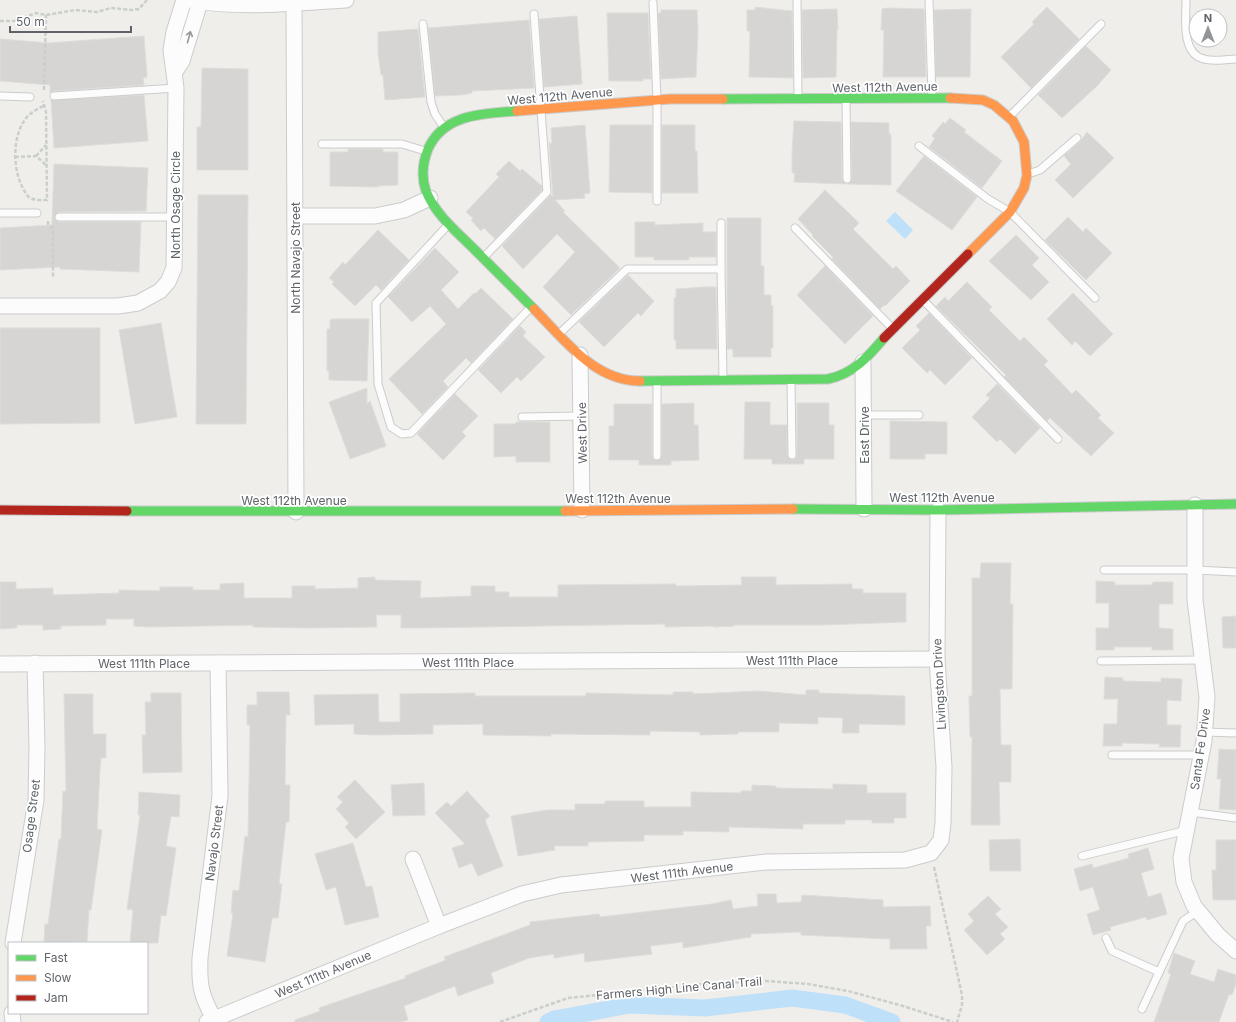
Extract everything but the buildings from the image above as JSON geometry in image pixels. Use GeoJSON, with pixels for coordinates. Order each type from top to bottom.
{"type":"FeatureCollection","features":[{"type":"Feature","properties":{"kind":"street","name":"North Osage Circle"},"geometry":{"type":"LineString","coordinates":[[0,306],[118,306],[138,303],[160,291],[168,282],[174,268],[175,217],[176,88],[175,72],[172,62],[172,41],[184,0]]}},
{"type":"Feature","properties":{"kind":"street"},"geometry":{"type":"LineString","coordinates":[[175,72],[182,61],[195,1],[220,4],[346,0]]}},
{"type":"Feature","properties":{"kind":"street","name":"North Navajo Street"},"geometry":{"type":"LineString","coordinates":[[296,1],[296,512]]}},
{"type":"Feature","properties":{"kind":"street","name":"West 112th Avenue"},"geometry":{"type":"LineString","coordinates":[[932,98],[983,100],[994,105],[1009,117],[1019,130],[1024,142],[1027,175],[1024,188],[1010,212],[923,300],[892,328],[864,362],[839,377],[791,380],[656,381],[630,381],[609,377],[600,372],[580,355],[448,224],[430,198],[425,187],[423,168],[427,152],[432,142],[444,128],[456,121],[472,115],[657,100],[798,100],[932,98]]}},
{"type":"Feature","properties":{"kind":"street"},"geometry":{"type":"LineString","coordinates":[[295,216],[375,216],[404,210],[430,198]]}},
{"type":"Feature","properties":{"kind":"street","name":"West Drive"},"geometry":{"type":"LineString","coordinates":[[580,355],[582,416],[582,510]]}},
{"type":"Feature","properties":{"kind":"street","name":"East Drive"},"geometry":{"type":"LineString","coordinates":[[864,362],[864,509]]}},
{"type":"Feature","properties":{"kind":"street","name":"West 112th Avenue"},"geometry":{"type":"LineString","coordinates":[[0,510],[296,512],[864,509],[938,510],[1236,504]]}},
{"type":"Feature","properties":{"kind":"street","name":"Santa Fe Drive"},"geometry":{"type":"LineString","coordinates":[[1195,505],[1195,600],[1207,697],[1201,755],[1181,858],[1184,882],[1194,906],[1218,935],[1236,951]]}},
{"type":"Feature","properties":{"kind":"street","name":"Livingston Drive"},"geometry":{"type":"LineString","coordinates":[[931,853],[937,847],[943,832],[944,767],[937,659],[938,510]]}},
{"type":"Feature","properties":{"kind":"street","name":"West 111th Place"},"geometry":{"type":"LineString","coordinates":[[0,664],[937,659]]}},
{"type":"Feature","properties":{"kind":"street","name":"Osage Street"},"geometry":{"type":"LineString","coordinates":[[13,942],[36,800],[37,747],[35,663]]}},
{"type":"Feature","properties":{"kind":"street","name":"Navajo Street"},"geometry":{"type":"LineString","coordinates":[[211,1021],[199,982],[220,796],[218,663]]}},
{"type":"Feature","properties":{"kind":"street","name":"West 111th Avenue"},"geometry":{"type":"LineString","coordinates":[[211,1021],[439,926],[522,894],[561,885],[766,862],[905,860],[931,853]]}},
{"type":"Feature","properties":{"kind":"street"},"geometry":{"type":"LineString","coordinates":[[413,859],[439,926]]}},
{"type":"Feature","properties":{"kind":"lane"},"geometry":{"type":"LineString","coordinates":[[797,0],[798,100]]}},
{"type":"Feature","properties":{"kind":"lane"},"geometry":{"type":"LineString","coordinates":[[929,0],[932,98]]}},
{"type":"Feature","properties":{"kind":"lane"},"geometry":{"type":"LineString","coordinates":[[1186,0],[1188,43],[1194,52],[1204,60],[1236,59]]}},
{"type":"Feature","properties":{"kind":"lane"},"geometry":{"type":"LineString","coordinates":[[653,3],[657,100],[657,201]]}},
{"type":"Feature","properties":{"kind":"lane"},"geometry":{"type":"LineString","coordinates":[[483,258],[547,192],[534,14]]}},
{"type":"Feature","properties":{"kind":"lane"},"geometry":{"type":"LineString","coordinates":[[423,24],[430,102],[435,114],[444,128]]}},
{"type":"Feature","properties":{"kind":"lane"},"geometry":{"type":"LineString","coordinates":[[1009,117],[1101,24]]}},
{"type":"Feature","properties":{"kind":"lane"},"geometry":{"type":"LineString","coordinates":[[54,96],[176,88]]}},
{"type":"Feature","properties":{"kind":"lane"},"geometry":{"type":"LineString","coordinates":[[0,96],[30,97]]}},
{"type":"Feature","properties":{"kind":"lane"},"geometry":{"type":"LineString","coordinates":[[846,99],[846,179]]}},
{"type":"Feature","properties":{"kind":"lane"},"geometry":{"type":"LineString","coordinates":[[1027,175],[1040,170],[1077,138]]}},
{"type":"Feature","properties":{"kind":"lane"},"geometry":{"type":"LineString","coordinates":[[322,144],[402,144],[427,152]]}},
{"type":"Feature","properties":{"kind":"lane"},"geometry":{"type":"LineString","coordinates":[[919,146],[988,199],[1010,212],[1095,298]]}},
{"type":"Feature","properties":{"kind":"lane"},"geometry":{"type":"LineString","coordinates":[[0,213],[37,213]]}},
{"type":"Feature","properties":{"kind":"lane"},"geometry":{"type":"LineString","coordinates":[[59,217],[175,217]]}},
{"type":"Feature","properties":{"kind":"lane"},"geometry":{"type":"LineString","coordinates":[[720,223],[723,380]]}},
{"type":"Feature","properties":{"kind":"lane"},"geometry":{"type":"LineString","coordinates":[[448,224],[376,303],[378,384],[391,427],[402,434],[411,433],[531,306]]}},
{"type":"Feature","properties":{"kind":"lane"},"geometry":{"type":"LineString","coordinates":[[795,228],[892,328]]}},
{"type":"Feature","properties":{"kind":"lane"},"geometry":{"type":"LineString","coordinates":[[559,334],[627,269],[721,269]]}},
{"type":"Feature","properties":{"kind":"lane"},"geometry":{"type":"LineString","coordinates":[[923,300],[1058,439]]}},
{"type":"Feature","properties":{"kind":"lane"},"geometry":{"type":"LineString","coordinates":[[791,380],[792,455]]}},
{"type":"Feature","properties":{"kind":"lane"},"geometry":{"type":"LineString","coordinates":[[656,381],[657,456]]}},
{"type":"Feature","properties":{"kind":"lane"},"geometry":{"type":"LineString","coordinates":[[864,415],[920,415]]}},
{"type":"Feature","properties":{"kind":"lane"},"geometry":{"type":"LineString","coordinates":[[522,417],[582,416]]}},
{"type":"Feature","properties":{"kind":"lane"},"geometry":{"type":"LineString","coordinates":[[1104,570],[1195,570],[1236,572]]}},
{"type":"Feature","properties":{"kind":"lane"},"geometry":{"type":"LineString","coordinates":[[1101,661],[1202,660]]}},
{"type":"Feature","properties":{"kind":"lane"},"geometry":{"type":"LineString","coordinates":[[1204,732],[1236,733]]}},
{"type":"Feature","properties":{"kind":"lane"},"geometry":{"type":"LineString","coordinates":[[1112,755],[1201,755]]}},
{"type":"Feature","properties":{"kind":"lane"},"geometry":{"type":"LineString","coordinates":[[1190,812],[1236,818]]}},
{"type":"Feature","properties":{"kind":"lane"},"geometry":{"type":"LineString","coordinates":[[1082,856],[1187,829]]}},
{"type":"Feature","properties":{"kind":"lane"},"geometry":{"type":"LineString","coordinates":[[1142,1009],[1183,921],[1198,911]]}},
{"type":"Feature","properties":{"kind":"lane"},"geometry":{"type":"LineString","coordinates":[[1106,938],[1112,951],[1159,972]]}},
{"type":"Feature","properties":{"kind":"path"},"geometry":{"type":"LineString","coordinates":[[0,21],[14,21],[36,13],[46,15],[75,10],[96,12],[111,8],[132,10],[139,9],[147,0]]}},
{"type":"Feature","properties":{"kind":"path"},"geometry":{"type":"LineString","coordinates":[[44,91],[46,15]]}},
{"type":"Feature","properties":{"kind":"path"},"geometry":{"type":"LineString","coordinates":[[43,98],[43,106],[46,112],[47,208]]}},
{"type":"Feature","properties":{"kind":"path"},"geometry":{"type":"LineString","coordinates":[[43,106],[25,120],[18,137],[15,157],[18,177],[27,196],[38,201],[47,200]]}},
{"type":"Feature","properties":{"kind":"path"},"geometry":{"type":"LineString","coordinates":[[15,157],[36,156],[46,145]]}},
{"type":"Feature","properties":{"kind":"path"},"geometry":{"type":"LineString","coordinates":[[36,156],[46,166]]}},
{"type":"Feature","properties":{"kind":"path"},"geometry":{"type":"LineString","coordinates":[[48,216],[48,224],[53,228],[53,278]]}},
{"type":"Feature","properties":{"kind":"path"},"geometry":{"type":"LineString","coordinates":[[931,853],[942,895],[962,995],[962,1005],[957,1022]]}},
{"type":"Feature","properties":{"kind":"path","name":"Farmers High Line Canal Trail"},"geometry":{"type":"LineString","coordinates":[[500,1022],[568,998],[704,984],[766,981],[808,984],[848,991],[953,1022]]}},
{"type":"Feature","properties":{"kind":"water"},"geometry":{"type":"Polygon","coordinates":[[[895,212],[913,230],[905,239],[886,221],[895,212]]]}},
{"type":"Feature","properties":{"kind":"waterway"},"geometry":{"type":"LineString","coordinates":[[548,1022],[554,1019],[630,1005],[705,1008],[792,998],[845,1005],[892,1022]]}},
{"type":"Feature","properties":{"kind":"traffic: fast"},"geometry":{"type":"LineString","coordinates":[[723,99],[950,98]]}},
{"type":"Feature","properties":{"kind":"traffic: fast"},"geometry":{"type":"LineString","coordinates":[[517,111],[491,113],[466,118],[454,122],[444,128],[435,137],[428,149],[423,175],[426,191],[441,215],[534,309]]}},
{"type":"Feature","properties":{"kind":"traffic: fast"},"geometry":{"type":"LineString","coordinates":[[640,381],[828,379],[837,377],[859,364],[884,338]]}},
{"type":"Feature","properties":{"kind":"traffic: fast"},"geometry":{"type":"LineString","coordinates":[[793,509],[938,510],[1236,504]]}},
{"type":"Feature","properties":{"kind":"traffic: fast"},"geometry":{"type":"LineString","coordinates":[[127,511],[565,511]]}},
{"type":"Feature","properties":{"kind":"traffic: slow"},"geometry":{"type":"LineString","coordinates":[[950,98],[983,100],[994,105],[1013,121],[1024,142],[1027,175],[1024,188],[1010,212],[968,254]]}},
{"type":"Feature","properties":{"kind":"traffic: slow"},"geometry":{"type":"LineString","coordinates":[[517,111],[670,99],[723,99]]}},
{"type":"Feature","properties":{"kind":"traffic: slow"},"geometry":{"type":"LineString","coordinates":[[534,309],[569,345],[594,366],[608,374],[623,379],[640,381]]}},
{"type":"Feature","properties":{"kind":"traffic: slow"},"geometry":{"type":"LineString","coordinates":[[565,511],[793,509]]}},
{"type":"Feature","properties":{"kind":"traffic: jam"},"geometry":{"type":"LineString","coordinates":[[884,338],[968,254]]}},
{"type":"Feature","properties":{"kind":"traffic: jam"},"geometry":{"type":"LineString","coordinates":[[0,510],[127,511]]}}]}
